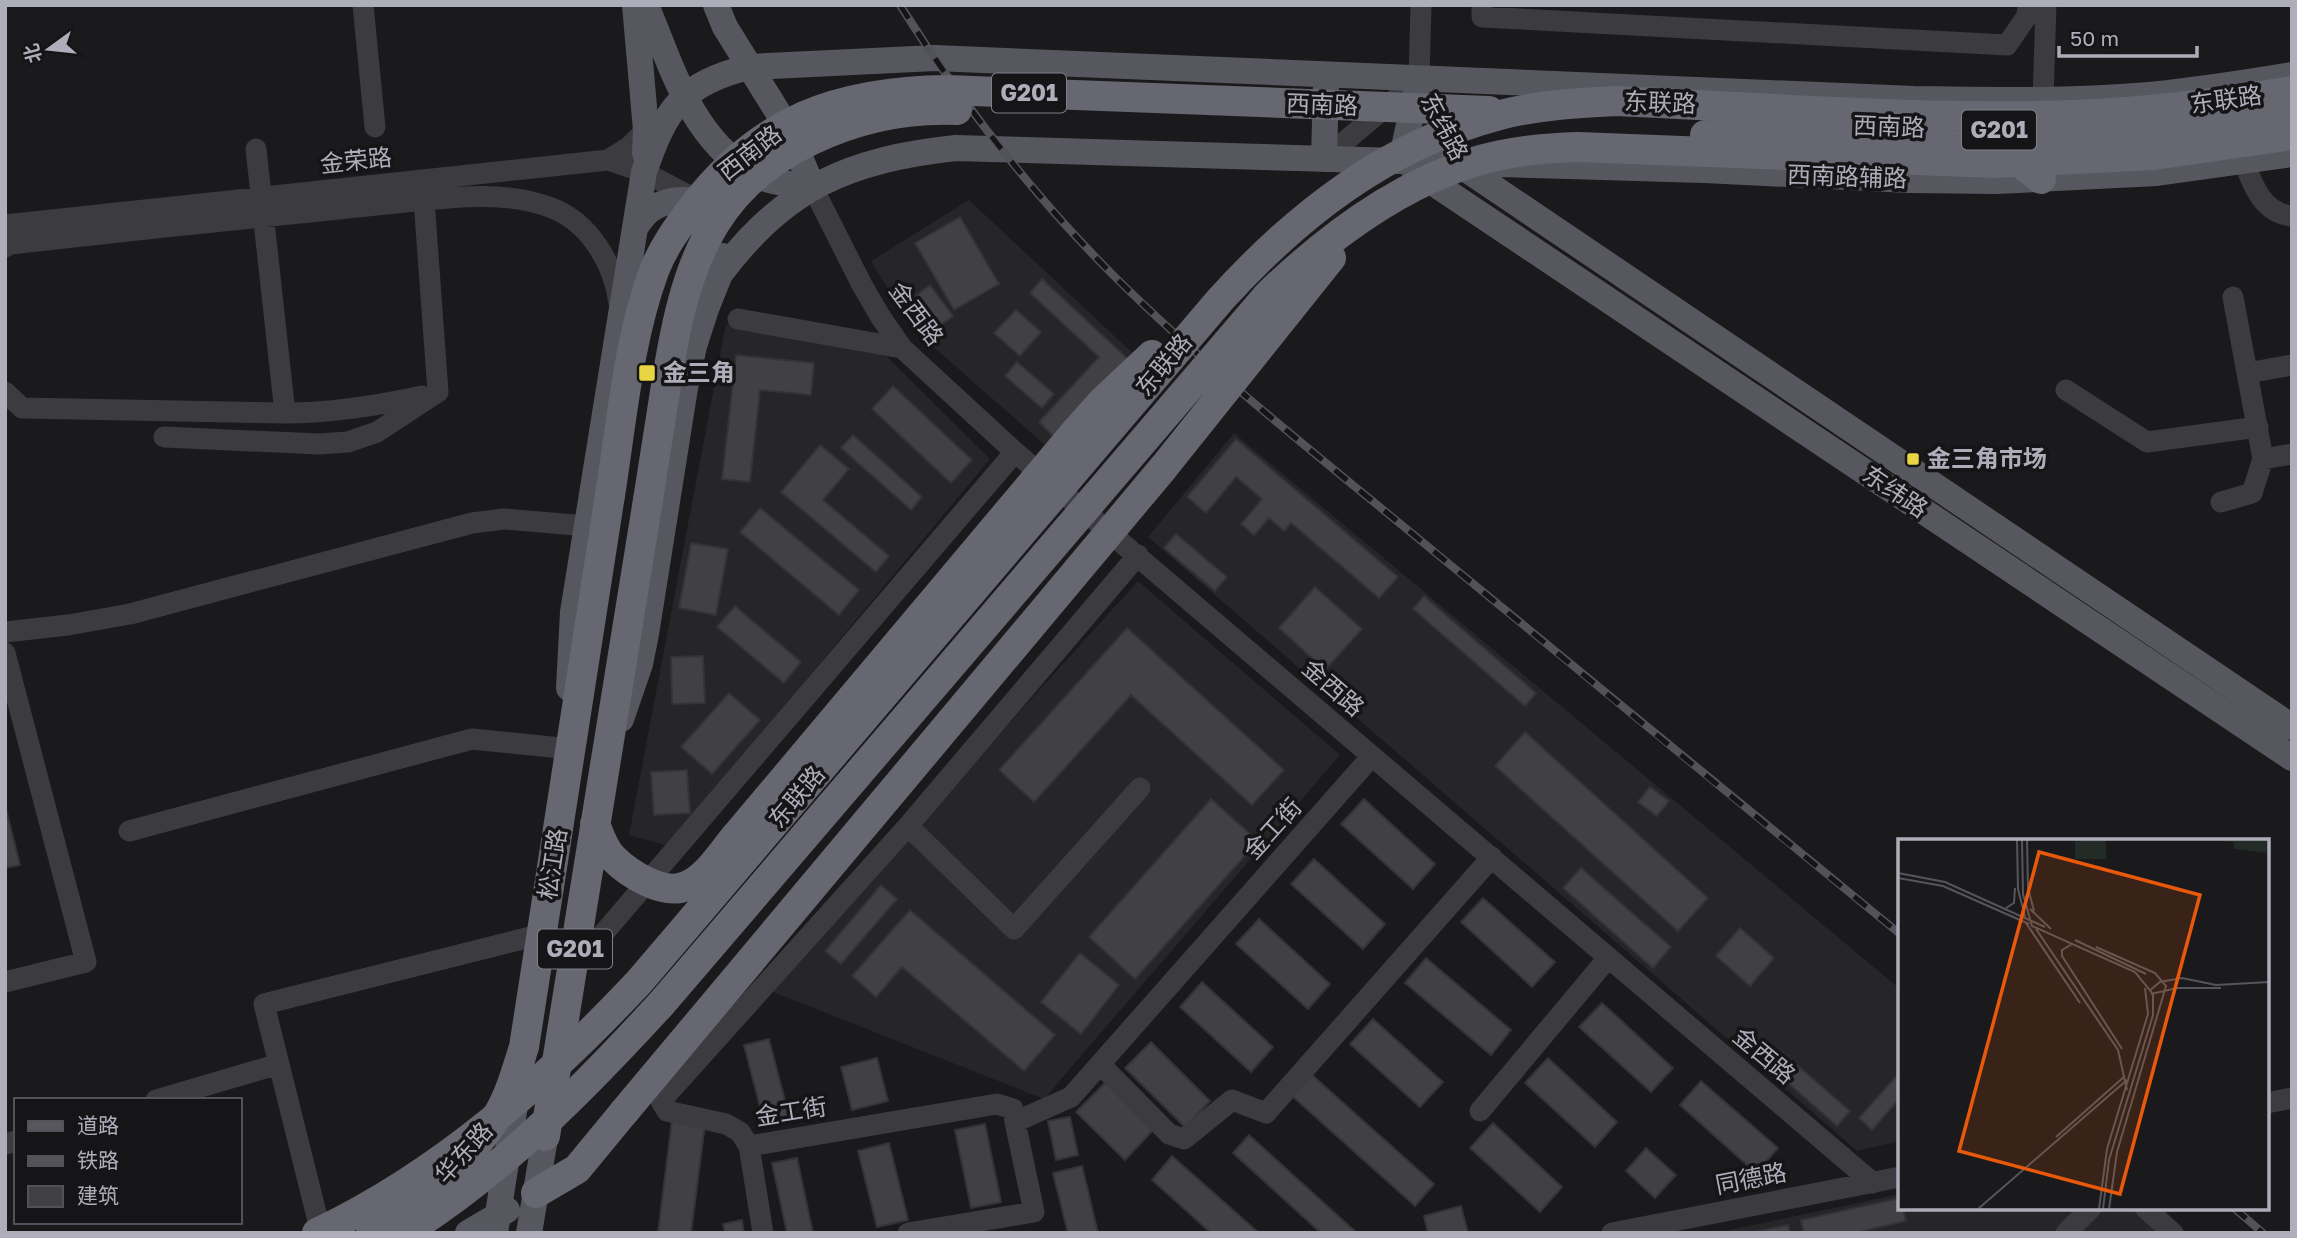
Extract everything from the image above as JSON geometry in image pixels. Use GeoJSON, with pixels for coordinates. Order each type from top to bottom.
{"type":"FeatureCollection","features":[{"type":"Feature","properties":{"kind":"highway","name":"西南路"},"geometry":{"type":"LineString","coordinates":[[610,495],[635,339],[655,268],[668,241],[701,197],[739,156],[783,127],[838,103],[872,95],[912,90],[948,90],[1706,127],[1824,141],[2000,146],[2149,139],[2239,130],[2292,121]]}},
{"type":"Feature","properties":{"kind":"highway","name":"东联路"},"geometry":{"type":"LineString","coordinates":[[319,1233],[391,1194],[451,1152],[507,1108],[591,1033],[639,982],[1254,263],[1327,199],[1398,155],[1469,124],[1503,114],[1616,101],[1912,114],[2076,115],[2208,104],[2292,91]]}},
{"type":"Feature","properties":{"kind":"highway","name":"西南路"},"geometry":{"type":"LineString","coordinates":[[648,500],[677,321],[697,256],[711,227],[752,179],[776,160],[808,142],[855,122],[885,115],[947,110],[1706,127],[2063,129],[2236,115],[2292,106]]}},
{"type":"Feature","properties":{"kind":"highway","name":"东联路"},"geometry":{"type":"LineString","coordinates":[[404,1233],[471,1186],[517,1149],[614,1055],[671,992],[1268,295],[1331,239],[1395,198],[1467,164],[1539,148],[1995,163],[2154,155],[2292,135]]}},
{"type":"Feature","properties":{"kind":"highway"},"geometry":{"type":"LineString","coordinates":[[2000,146],[2041,179]]}},
{"type":"Feature","properties":{"kind":"highway"},"geometry":{"type":"LineString","coordinates":[[536,1193],[577,1169],[1164,467],[1328,261],[1395,198]]}},
{"type":"Feature","properties":{"kind":"highway"},"geometry":{"type":"LineString","coordinates":[[595,824],[612,858],[657,887],[685,887],[700,878],[1077,430],[1130,375],[1254,263]]}},
{"type":"Feature","properties":{"kind":"highway","name":"松江路"},"geometry":{"type":"LineString","coordinates":[[524,1047],[610,495]]}},
{"type":"Feature","properties":{"kind":"highway","name":"松江路"},"geometry":{"type":"LineString","coordinates":[[544,1144],[648,500]]}},
{"type":"Feature","properties":{"kind":"highway","name":"华东路"},"geometry":{"type":"LineString","coordinates":[[371,1233],[402,1213],[434,1187],[470,1151],[495,1120],[513,1083],[524,1047]]}},
{"type":"Feature","properties":{"kind":"highway","name":"华东路"},"geometry":{"type":"LineString","coordinates":[[415,1233],[544,1144]]}},
{"type":"Feature","properties":{"kind":"main road"},"geometry":{"type":"LineString","coordinates":[[571,749],[571,638],[644,172],[646,130],[635,5]]}},
{"type":"Feature","properties":{"kind":"main road"},"geometry":{"type":"LineString","coordinates":[[646,5],[684,96],[701,126],[724,153],[752,173],[779,183],[813,188]]}},
{"type":"Feature","properties":{"kind":"main road"},"geometry":{"type":"LineString","coordinates":[[716,5],[724,27],[787,128],[813,188]]}},
{"type":"Feature","properties":{"kind":"main road","name":"西南路"},"geometry":{"type":"LineString","coordinates":[[684,96],[700,83],[749,67],[935,58],[1419,79]]}},
{"type":"Feature","properties":{"kind":"main road"},"geometry":{"type":"LineString","coordinates":[[1324,159],[1326,75]]}},
{"type":"Feature","properties":{"kind":"main road"},"geometry":{"type":"LineString","coordinates":[[1419,79],[1914,99],[2043,100],[2147,95],[2292,75]]}},
{"type":"Feature","properties":{"kind":"main road","name":"东纬路"},"geometry":{"type":"LineString","coordinates":[[1419,79],[1401,162],[2292,758]]}},
{"type":"Feature","properties":{"kind":"main road","name":"东纬路"},"geometry":{"type":"LineString","coordinates":[[1419,79],[1457,163],[2292,727]]}},
{"type":"Feature","properties":{"kind":"main road"},"geometry":{"type":"LineString","coordinates":[[644,172],[655,141],[669,114],[684,96]]}},
{"type":"Feature","properties":{"kind":"main road"},"geometry":{"type":"LineString","coordinates":[[720,274],[758,228],[784,206],[844,171],[877,160],[916,152],[956,148],[1401,162]]}},
{"type":"Feature","properties":{"kind":"main road","name":"西南路辅路"},"geometry":{"type":"LineString","coordinates":[[1401,162],[1704,170],[1909,180],[2041,179],[2157,173],[2292,154]]}},
{"type":"Feature","properties":{"kind":"main road"},"geometry":{"type":"LineString","coordinates":[[607,753],[640,664],[685,388],[724,253],[723,234],[716,218],[704,204],[687,200],[669,201],[643,216],[635,228]]}},
{"type":"Feature","properties":{"kind":"main road","name":"松江路"},"geometry":{"type":"LineString","coordinates":[[497,1224],[524,1047]]}},
{"type":"Feature","properties":{"kind":"main road","name":"松江路"},"geometry":{"type":"LineString","coordinates":[[529,1233],[544,1144]]}},
{"type":"Feature","properties":{"kind":"main road"},"geometry":{"type":"LineString","coordinates":[[319,1233],[399,1200],[470,1151]]}},
{"type":"Feature","properties":{"kind":"main road"},"geometry":{"type":"LineString","coordinates":[[468,1233],[497,1224],[536,1193]]}},
{"type":"Feature","properties":{"kind":"street"},"geometry":{"type":"LineString","coordinates":[[363,5],[376,127]]}},
{"type":"Feature","properties":{"kind":"street"},"geometry":{"type":"LineString","coordinates":[[1324,159],[1419,79],[1421,5]]}},
{"type":"Feature","properties":{"kind":"street"},"geometry":{"type":"LineString","coordinates":[[1482,5],[1482,17],[2007,45],[2027,16],[2028,5]]}},
{"type":"Feature","properties":{"kind":"street"},"geometry":{"type":"LineString","coordinates":[[2043,100],[2046,5]]}},
{"type":"Feature","properties":{"kind":"street"},"geometry":{"type":"LineString","coordinates":[[608,160],[631,146],[684,96]]}},
{"type":"Feature","properties":{"kind":"street"},"geometry":{"type":"LineString","coordinates":[[256,149],[285,413]]}},
{"type":"Feature","properties":{"kind":"street","name":"金荣路"},"geometry":{"type":"LineString","coordinates":[[5,247],[10,244],[263,207],[608,160],[644,172],[704,204]]}},
{"type":"Feature","properties":{"kind":"street"},"geometry":{"type":"LineString","coordinates":[[2244,162],[2253,186],[2265,204],[2280,215],[2292,216]]}},
{"type":"Feature","properties":{"kind":"street","name":"金西路"},"geometry":{"type":"LineString","coordinates":[[813,188],[868,296],[902,348],[1015,452],[1872,1183]]}},
{"type":"Feature","properties":{"kind":"street","name":"金荣路"},"geometry":{"type":"LineString","coordinates":[[5,225],[263,207],[491,196],[527,200],[555,209],[576,223],[594,241],[609,264],[617,287],[621,315]]}},
{"type":"Feature","properties":{"kind":"street"},"geometry":{"type":"LineString","coordinates":[[424,200],[438,392]]}},
{"type":"Feature","properties":{"kind":"street"},"geometry":{"type":"LineString","coordinates":[[2221,502],[2252,493],[2263,459],[2234,297]]}},
{"type":"Feature","properties":{"kind":"street"},"geometry":{"type":"LineString","coordinates":[[738,319],[902,348]]}},
{"type":"Feature","properties":{"kind":"street"},"geometry":{"type":"LineString","coordinates":[[2247,373],[2292,365]]}},
{"type":"Feature","properties":{"kind":"street"},"geometry":{"type":"LineString","coordinates":[[2066,390],[2147,442],[2258,427]]}},
{"type":"Feature","properties":{"kind":"street"},"geometry":{"type":"LineString","coordinates":[[5,392],[22,408],[318,413],[389,403],[438,392]]}},
{"type":"Feature","properties":{"kind":"street"},"geometry":{"type":"LineString","coordinates":[[164,437],[319,444],[348,442],[377,432],[438,392]]}},
{"type":"Feature","properties":{"kind":"street"},"geometry":{"type":"LineString","coordinates":[[572,970],[1015,452]]}},
{"type":"Feature","properties":{"kind":"street"},"geometry":{"type":"LineString","coordinates":[[2263,459],[2292,454]]}},
{"type":"Feature","properties":{"kind":"street"},"geometry":{"type":"LineString","coordinates":[[5,632],[130,614],[472,523],[504,519],[587,526]]}},
{"type":"Feature","properties":{"kind":"street","name":"金工街"},"geometry":{"type":"LineString","coordinates":[[1138,555],[908,827],[661,1101],[667,1111],[726,1124],[740,1132],[749,1146],[997,1104],[1013,1109],[1015,1122],[1071,1097],[1372,756]]}},
{"type":"Feature","properties":{"kind":"street"},"geometry":{"type":"LineString","coordinates":[[5,653],[86,962],[5,982]]}},
{"type":"Feature","properties":{"kind":"street"},"geometry":{"type":"LineString","coordinates":[[129,831],[472,739],[571,749]]}},
{"type":"Feature","properties":{"kind":"street"},"geometry":{"type":"LineString","coordinates":[[908,827],[1014,929],[1140,788]]}},
{"type":"Feature","properties":{"kind":"street"},"geometry":{"type":"LineString","coordinates":[[1100,1064],[1169,1134],[1184,1139],[1232,1100],[1266,1113],[1492,858]]}},
{"type":"Feature","properties":{"kind":"street"},"geometry":{"type":"LineString","coordinates":[[319,1233],[264,1004],[542,934]]}},
{"type":"Feature","properties":{"kind":"street"},"geometry":{"type":"LineString","coordinates":[[1480,1111],[1608,958]]}},
{"type":"Feature","properties":{"kind":"street"},"geometry":{"type":"LineString","coordinates":[[163,1098],[279,1064]]}},
{"type":"Feature","properties":{"kind":"street"},"geometry":{"type":"LineString","coordinates":[[2269,1103],[2292,1098]]}},
{"type":"Feature","properties":{"kind":"street"},"geometry":{"type":"LineString","coordinates":[[908,1233],[1034,1212],[1015,1122]]}},
{"type":"Feature","properties":{"kind":"street"},"geometry":{"type":"LineString","coordinates":[[749,1146],[763,1233]]}},
{"type":"Feature","properties":{"kind":"street","name":"同德路"},"geometry":{"type":"LineString","coordinates":[[1612,1233],[1898,1177]]}},
{"type":"Feature","properties":{"kind":"street"},"geometry":{"type":"LineString","coordinates":[[2066,1233],[2089,1210]]}},
{"type":"Feature","properties":{"kind":"street"},"geometry":{"type":"LineString","coordinates":[[2147,1210],[2173,1233]]}},
{"type":"Feature","properties":{"kind":"shaded area"},"geometry":{"type":"Polygon","coordinates":[[[969,200],[1139,359],[1053,452],[912,328],[871,261],[969,200]]]}},
{"type":"Feature","properties":{"kind":"shaded area"},"geometry":{"type":"Polygon","coordinates":[[[726,324],[875,345],[990,459],[668,846],[629,835],[726,324]]]}},
{"type":"Feature","properties":{"kind":"shaded area"},"geometry":{"type":"Polygon","coordinates":[[[1234,433],[1898,987],[1898,1141],[1857,1151],[1148,537],[1234,433]]]}},
{"type":"Feature","properties":{"kind":"shaded area"},"geometry":{"type":"Polygon","coordinates":[[[1138,581],[1340,755],[1044,1099],[768,990],[1138,581]]]}},
{"type":"Feature","properties":{"kind":"shaded area"},"geometry":{"type":"Polygon","coordinates":[[[1898,1194],[1898,1210],[2134,1210],[2160,1233],[1715,1233],[1898,1194]]]}},
{"type":"Feature","properties":{"kind":"building"},"geometry":{"type":"Polygon","coordinates":[[[960,217],[999,284],[954,310],[915,243],[960,217]]]}},
{"type":"Feature","properties":{"kind":"building"},"geometry":{"type":"Polygon","coordinates":[[[1042,279],[1129,360],[1056,439],[1039,422],[1099,357],[1030,293],[1042,279]]]}},
{"type":"Feature","properties":{"kind":"building"},"geometry":{"type":"Polygon","coordinates":[[[930,285],[953,316],[929,334],[906,303],[930,285]]]}},
{"type":"Feature","properties":{"kind":"building"},"geometry":{"type":"Polygon","coordinates":[[[1016,310],[1041,332],[1020,356],[994,333],[1016,310]]]}},
{"type":"Feature","properties":{"kind":"building"},"geometry":{"type":"Polygon","coordinates":[[[736,355],[814,363],[811,395],[760,390],[750,482],[722,479],[736,355]]]}},
{"type":"Feature","properties":{"kind":"building"},"geometry":{"type":"Polygon","coordinates":[[[1017,362],[1054,394],[1042,408],[1005,376],[1017,362]]]}},
{"type":"Feature","properties":{"kind":"building"},"geometry":{"type":"Polygon","coordinates":[[[893,386],[972,460],[951,483],[872,409],[893,386]]]}},
{"type":"Feature","properties":{"kind":"building"},"geometry":{"type":"Polygon","coordinates":[[[853,435],[922,497],[911,510],[841,448],[853,435]]]}},
{"type":"Feature","properties":{"kind":"building"},"geometry":{"type":"Polygon","coordinates":[[[1236,439],[1398,577],[1379,598],[1291,523],[1284,531],[1269,518],[1254,535],[1241,524],[1262,499],[1236,477],[1206,513],[1187,497],[1236,439]]]}},
{"type":"Feature","properties":{"kind":"building"},"geometry":{"type":"Polygon","coordinates":[[[820,445],[849,469],[823,500],[889,556],[876,572],[781,492],[820,445]]]}},
{"type":"Feature","properties":{"kind":"building"},"geometry":{"type":"Polygon","coordinates":[[[760,508],[859,590],[839,615],[740,532],[760,508]]]}},
{"type":"Feature","properties":{"kind":"building"},"geometry":{"type":"Polygon","coordinates":[[[1176,534],[1227,577],[1215,591],[1164,548],[1176,534]]]}},
{"type":"Feature","properties":{"kind":"building"},"geometry":{"type":"Polygon","coordinates":[[[691,543],[728,549],[716,615],[679,608],[691,543]]]}},
{"type":"Feature","properties":{"kind":"building"},"geometry":{"type":"Polygon","coordinates":[[[1315,587],[1362,629],[1325,670],[1279,628],[1315,587]]]}},
{"type":"Feature","properties":{"kind":"building"},"geometry":{"type":"Polygon","coordinates":[[[1424,596],[1536,693],[1525,706],[1413,609],[1424,596]]]}},
{"type":"Feature","properties":{"kind":"building"},"geometry":{"type":"Polygon","coordinates":[[[735,606],[801,662],[784,683],[717,627],[735,606]]]}},
{"type":"Feature","properties":{"kind":"building"},"geometry":{"type":"Polygon","coordinates":[[[1127,628],[1284,770],[1252,805],[1131,695],[1034,802],[999,770],[1127,628]]]}},
{"type":"Feature","properties":{"kind":"building"},"geometry":{"type":"Polygon","coordinates":[[[703,656],[705,703],[672,704],[671,657],[703,656]]]}},
{"type":"Feature","properties":{"kind":"building"},"geometry":{"type":"Polygon","coordinates":[[[729,693],[760,720],[712,774],[681,747],[729,693]]]}},
{"type":"Feature","properties":{"kind":"building"},"geometry":{"type":"Polygon","coordinates":[[[1525,732],[1708,898],[1678,931],[1495,766],[1525,732]]]}},
{"type":"Feature","properties":{"kind":"building"},"geometry":{"type":"Polygon","coordinates":[[[687,770],[690,813],[654,815],[651,772],[687,770]]]}},
{"type":"Feature","properties":{"kind":"building"},"geometry":{"type":"Polygon","coordinates":[[[1650,787],[1669,801],[1657,816],[1638,802],[1650,787]]]}},
{"type":"Feature","properties":{"kind":"building"},"geometry":{"type":"Polygon","coordinates":[[[1211,799],[1258,841],[1135,979],[1089,937],[1211,799]]]}},
{"type":"Feature","properties":{"kind":"building"},"geometry":{"type":"Polygon","coordinates":[[[1364,799],[1435,864],[1413,889],[1341,824],[1364,799]]]}},
{"type":"Feature","properties":{"kind":"building"},"geometry":{"type":"Polygon","coordinates":[[[5,805],[20,865],[5,868],[5,805]]]}},
{"type":"Feature","properties":{"kind":"building"},"geometry":{"type":"Polygon","coordinates":[[[1314,859],[1385,924],[1363,949],[1291,884],[1314,859]]]}},
{"type":"Feature","properties":{"kind":"building"},"geometry":{"type":"Polygon","coordinates":[[[1581,868],[1671,947],[1653,968],[1563,888],[1581,868]]]}},
{"type":"Feature","properties":{"kind":"building"},"geometry":{"type":"Polygon","coordinates":[[[881,885],[897,899],[841,964],[825,951],[881,885]]]}},
{"type":"Feature","properties":{"kind":"building"},"geometry":{"type":"Polygon","coordinates":[[[1483,898],[1555,962],[1532,987],[1461,922],[1483,898]]]}},
{"type":"Feature","properties":{"kind":"building"},"geometry":{"type":"Polygon","coordinates":[[[910,910],[1055,1035],[1024,1071],[902,967],[876,997],[852,976],[910,910]]]}},
{"type":"Feature","properties":{"kind":"building"},"geometry":{"type":"Polygon","coordinates":[[[1259,919],[1330,984],[1308,1009],[1236,944],[1259,919]]]}},
{"type":"Feature","properties":{"kind":"building"},"geometry":{"type":"Polygon","coordinates":[[[1740,928],[1774,958],[1750,986],[1716,956],[1740,928]]]}},
{"type":"Feature","properties":{"kind":"building"},"geometry":{"type":"Polygon","coordinates":[[[1080,953],[1119,985],[1081,1034],[1041,1002],[1080,953]]]}},
{"type":"Feature","properties":{"kind":"building"},"geometry":{"type":"Polygon","coordinates":[[[1426,958],[1511,1030],[1491,1055],[1405,983],[1426,958]]]}},
{"type":"Feature","properties":{"kind":"building"},"geometry":{"type":"Polygon","coordinates":[[[1202,982],[1273,1047],[1251,1072],[1180,1007],[1202,982]]]}},
{"type":"Feature","properties":{"kind":"building"},"geometry":{"type":"Polygon","coordinates":[[[1602,1003],[1673,1068],[1651,1092],[1579,1027],[1602,1003]]]}},
{"type":"Feature","properties":{"kind":"building"},"geometry":{"type":"Polygon","coordinates":[[[1373,1019],[1443,1082],[1420,1107],[1350,1044],[1373,1019]]]}},
{"type":"Feature","properties":{"kind":"building"},"geometry":{"type":"Polygon","coordinates":[[[769,1039],[790,1120],[765,1126],[744,1045],[769,1039]]]}},
{"type":"Feature","properties":{"kind":"building"},"geometry":{"type":"Polygon","coordinates":[[[1151,1042],[1210,1101],[1185,1127],[1125,1068],[1151,1042]]]}},
{"type":"Feature","properties":{"kind":"building"},"geometry":{"type":"Polygon","coordinates":[[[1783,1053],[1850,1111],[1837,1126],[1770,1067],[1783,1053]]]}},
{"type":"Feature","properties":{"kind":"building"},"geometry":{"type":"Polygon","coordinates":[[[877,1058],[888,1101],[852,1110],[841,1067],[877,1058]]]}},
{"type":"Feature","properties":{"kind":"building"},"geometry":{"type":"Polygon","coordinates":[[[1548,1058],[1617,1122],[1595,1147],[1525,1083],[1548,1058]]]}},
{"type":"Feature","properties":{"kind":"building"},"geometry":{"type":"Polygon","coordinates":[[[1311,1074],[1434,1184],[1415,1206],[1292,1096],[1311,1074]]]}},
{"type":"Feature","properties":{"kind":"building"},"geometry":{"type":"Polygon","coordinates":[[[1898,1074],[1898,1100],[1872,1130],[1859,1118],[1898,1074]]]}},
{"type":"Feature","properties":{"kind":"building"},"geometry":{"type":"Polygon","coordinates":[[[1701,1081],[1778,1148],[1756,1173],[1680,1105],[1701,1081]]]}},
{"type":"Feature","properties":{"kind":"building"},"geometry":{"type":"Polygon","coordinates":[[[1106,1082],[1154,1129],[1125,1160],[1076,1112],[1106,1082]]]}},
{"type":"Feature","properties":{"kind":"building"},"geometry":{"type":"Polygon","coordinates":[[[1070,1117],[1078,1155],[1056,1160],[1048,1121],[1070,1117]]]}},
{"type":"Feature","properties":{"kind":"building"},"geometry":{"type":"Polygon","coordinates":[[[672,1120],[705,1124],[691,1233],[658,1233],[672,1120]]]}},
{"type":"Feature","properties":{"kind":"building"},"geometry":{"type":"Polygon","coordinates":[[[1493,1123],[1562,1187],[1540,1212],[1470,1148],[1493,1123]]]}},
{"type":"Feature","properties":{"kind":"building"},"geometry":{"type":"Polygon","coordinates":[[[985,1124],[1001,1202],[971,1208],[955,1130],[985,1124]]]}},
{"type":"Feature","properties":{"kind":"building"},"geometry":{"type":"Polygon","coordinates":[[[1249,1135],[1357,1233],[1321,1233],[1233,1153],[1249,1135]]]}},
{"type":"Feature","properties":{"kind":"building"},"geometry":{"type":"Polygon","coordinates":[[[889,1143],[908,1220],[877,1227],[858,1151],[889,1143]]]}},
{"type":"Feature","properties":{"kind":"building"},"geometry":{"type":"Polygon","coordinates":[[[1646,1148],[1676,1175],[1655,1198],[1626,1171],[1646,1148]]]}},
{"type":"Feature","properties":{"kind":"building"},"geometry":{"type":"Polygon","coordinates":[[[1172,1156],[1259,1233],[1211,1233],[1152,1180],[1172,1156]]]}},
{"type":"Feature","properties":{"kind":"building"},"geometry":{"type":"Polygon","coordinates":[[[797,1158],[813,1233],[787,1233],[772,1163],[797,1158]]]}},
{"type":"Feature","properties":{"kind":"building"},"geometry":{"type":"Polygon","coordinates":[[[1082,1166],[1098,1233],[1068,1233],[1053,1173],[1082,1166]]]}},
{"type":"Feature","properties":{"kind":"building"},"geometry":{"type":"Polygon","coordinates":[[[1898,1198],[1898,1210],[1903,1210],[1906,1221],[1854,1233],[1804,1233],[1801,1220],[1898,1198]]]}},
{"type":"Feature","properties":{"kind":"building"},"geometry":{"type":"Polygon","coordinates":[[[1461,1206],[1468,1233],[1428,1233],[1424,1216],[1461,1206]]]}},
{"type":"Feature","properties":{"kind":"building"},"geometry":{"type":"Polygon","coordinates":[[[742,1220],[744,1233],[725,1233],[723,1224],[742,1220]]]}},
{"type":"Feature","properties":{"kind":"building"},"geometry":{"type":"Polygon","coordinates":[[[1788,1225],[1790,1233],[1749,1233],[1788,1225]]]}},
{"type":"Feature","properties":{"kind":"railway"},"geometry":{"type":"LineString","coordinates":[[900,5],[973,112],[1026,180],[1083,244],[1151,312],[1313,452],[1898,932]]}},
{"type":"Feature","properties":{"kind":"railway"},"geometry":{"type":"LineString","coordinates":[[2236,1210],[2263,1233]]}},
{"type":"Feature","properties":{"kind":"place","name":"金三角"},"geometry":{"type":"Point","coordinates":[647,373]}},
{"type":"Feature","properties":{"kind":"place","name":"金三角市场"},"geometry":{"type":"Point","coordinates":[1913,459]}}]}
